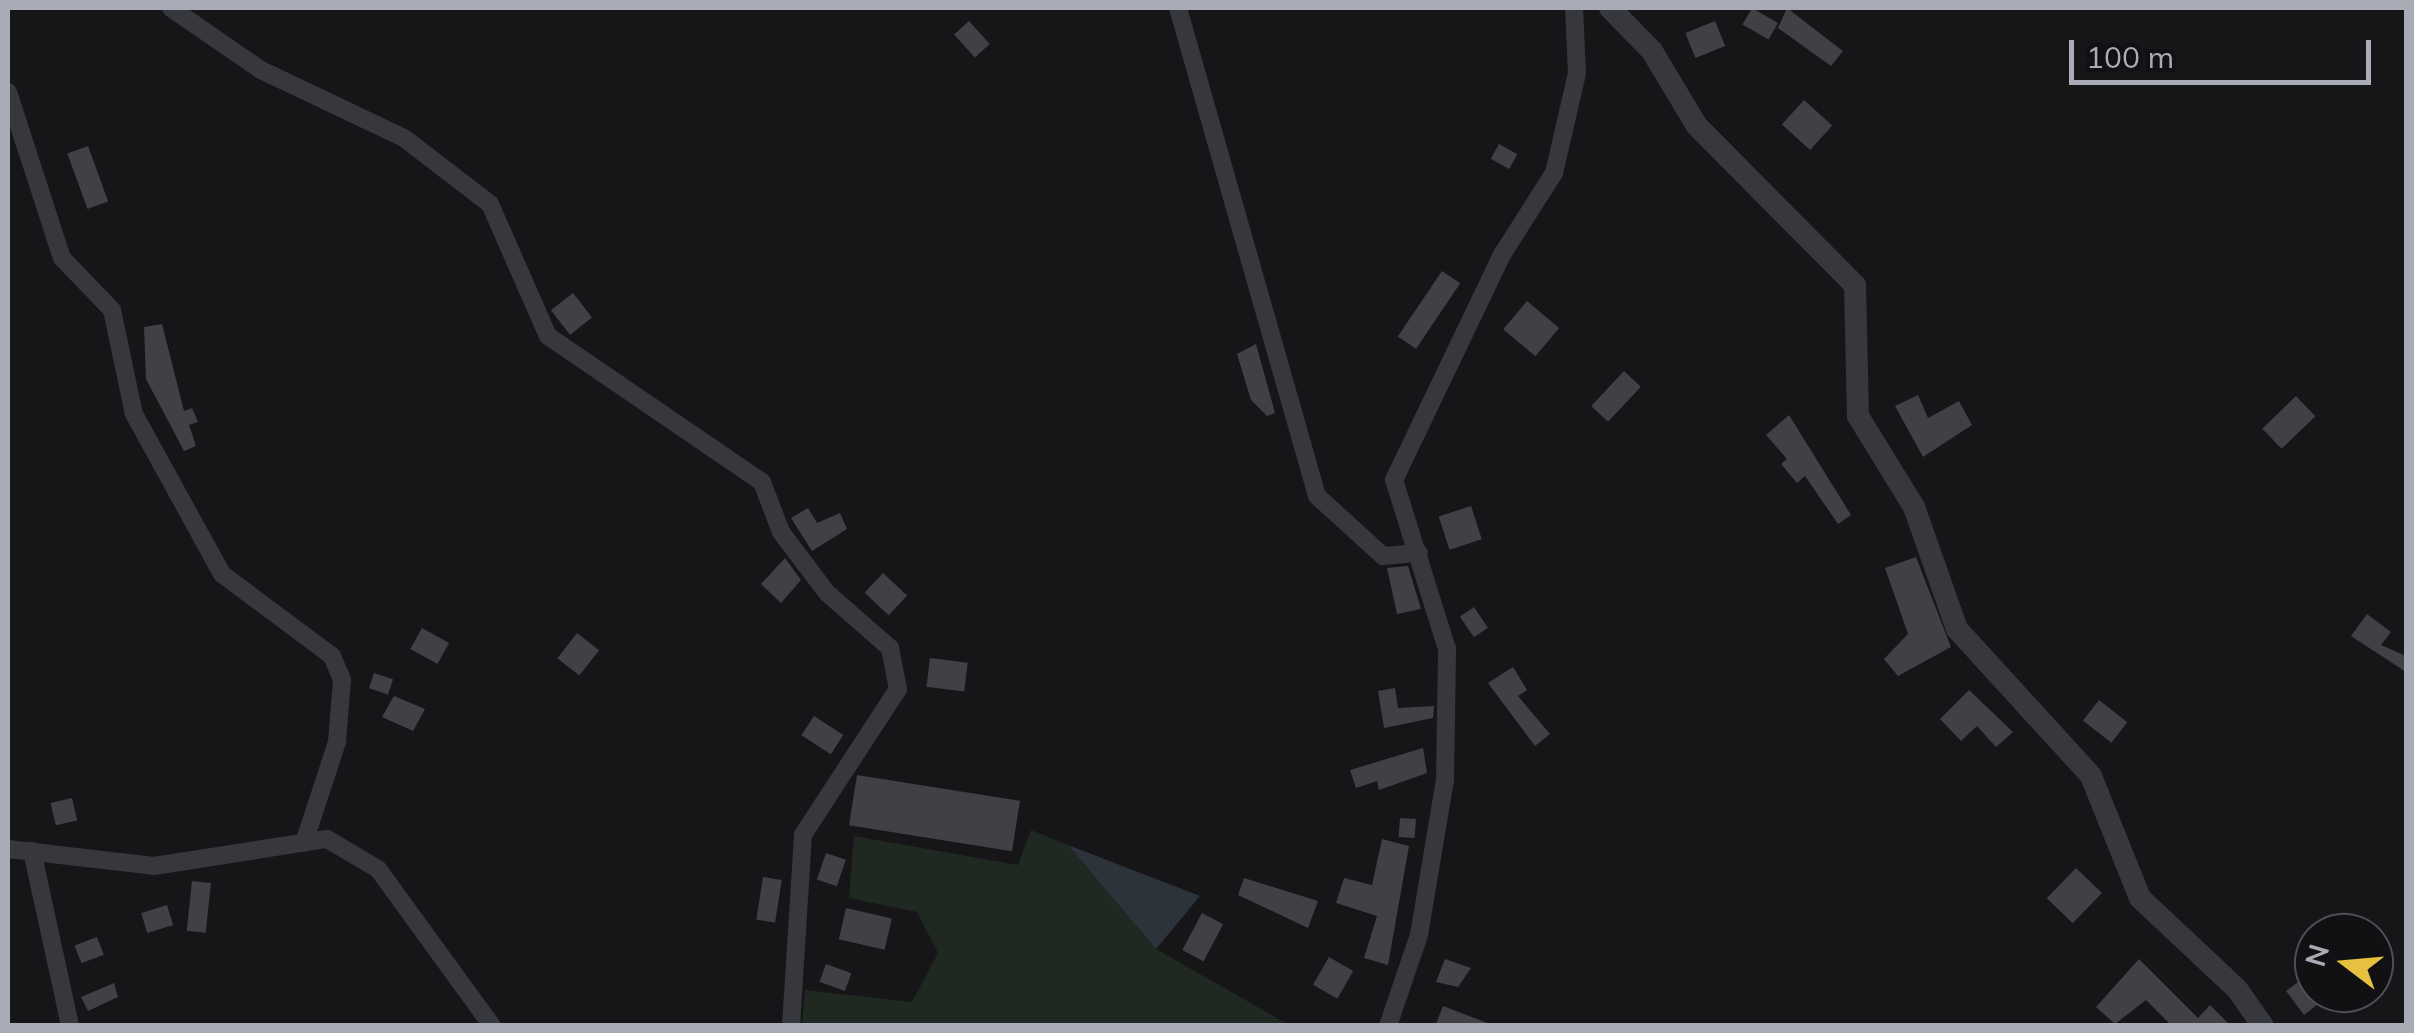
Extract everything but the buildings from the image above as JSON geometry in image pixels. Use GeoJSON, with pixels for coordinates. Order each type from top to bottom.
{"type":"FeatureCollection","features":[{"type":"Feature","properties":{"kind":"street"},"geometry":{"type":"LineString","coordinates":[[171,8],[261,70],[394,132],[490,204],[548,336],[762,482],[781,532],[827,593],[890,648],[898,689],[803,835],[791,1026]]}},
{"type":"Feature","properties":{"kind":"street"},"geometry":{"type":"LineString","coordinates":[[1178,8],[1318,496],[1383,556],[1419,552]]}},
{"type":"Feature","properties":{"kind":"street"},"geometry":{"type":"LineString","coordinates":[[1388,1026],[1419,936],[1445,780],[1447,650],[1394,480],[1503,253],[1554,173],[1577,72],[1574,8]]}},
{"type":"Feature","properties":{"kind":"street"},"geometry":{"type":"LineString","coordinates":[[1610,8],[1652,51],[1698,126],[1855,285],[1858,416],[1914,506],[1957,629],[2091,776],[2140,898],[2263,1026]]}},
{"type":"Feature","properties":{"kind":"street"},"geometry":{"type":"LineString","coordinates":[[8,92],[62,258],[112,310],[134,414],[222,574],[332,656],[342,680],[337,742],[304,843]]}},
{"type":"Feature","properties":{"kind":"street"},"geometry":{"type":"LineString","coordinates":[[8,849],[154,866],[327,839],[378,869],[492,1026]]}},
{"type":"Feature","properties":{"kind":"street"},"geometry":{"type":"LineString","coordinates":[[32,851],[70,1026]]}},
{"type":"Feature","properties":{"kind":"shaded area"},"geometry":{"type":"Polygon","coordinates":[[[1031,830],[1068,845],[1156,949],[1289,1025],[802,1026],[805,990],[912,1002],[938,953],[917,912],[849,898],[854,836],[1018,865],[1031,830]]]}},
{"type":"Feature","properties":{"kind":"shaded area"},"geometry":{"type":"Polygon","coordinates":[[[1068,845],[1200,896],[1156,949],[1068,845]]]}}]}
